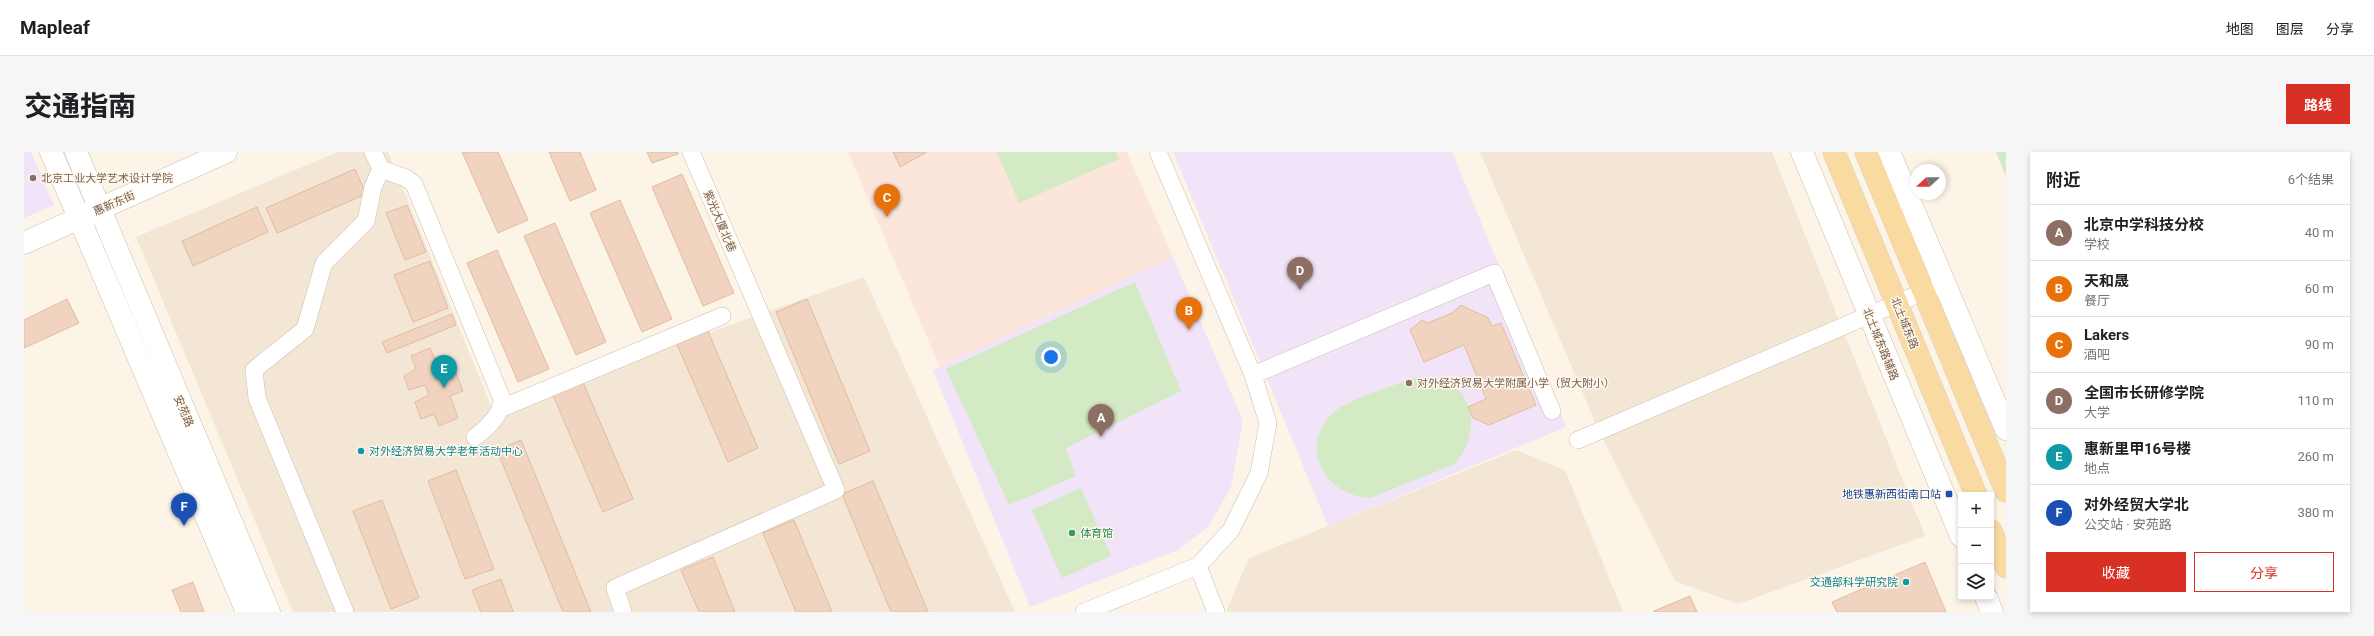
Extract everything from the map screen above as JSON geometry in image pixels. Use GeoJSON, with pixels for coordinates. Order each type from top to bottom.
{"type":"FeatureCollection","features":[{"type":"Feature","properties":{"kind":"main road","name":"安苑路"},"geometry":{"type":"LineString","coordinates":[[50,152],[247,612]]}},
{"type":"Feature","properties":{"kind":"main road","name":"安苑路"},"geometry":{"type":"LineString","coordinates":[[76,152],[269,612]]}},
{"type":"Feature","properties":{"kind":"main road","name":"惠新东街"},"geometry":{"type":"LineString","coordinates":[[24,243],[226,152]]}},
{"type":"Feature","properties":{"kind":"main road","name":"北土城东路辅路"},"geometry":{"type":"LineString","coordinates":[[1802,152],[1958,529]]}},
{"type":"Feature","properties":{"kind":"main road","name":"北土城东路"},"geometry":{"type":"LineString","coordinates":[[1834,152],[1975,492]]}},
{"type":"Feature","properties":{"kind":"main road"},"geometry":{"type":"LineString","coordinates":[[1866,152],[2006,491]]}},
{"type":"Feature","properties":{"kind":"main road"},"geometry":{"type":"LineString","coordinates":[[1889,152],[1946,283],[2006,429]]}},
{"type":"Feature","properties":{"kind":"main road"},"geometry":{"type":"LineString","coordinates":[[1994,538],[2006,567]]}},
{"type":"Feature","properties":{"kind":"main road"},"geometry":{"type":"LineString","coordinates":[[1987,600],[1992,612]]}},
{"type":"Feature","properties":{"kind":"street"},"geometry":{"type":"LineString","coordinates":[[345,612],[257,398],[254,370],[305,329],[324,264],[366,221],[373,187],[380,169],[373,152]]}},
{"type":"Feature","properties":{"kind":"street","name":"紫光大厦北巷"},"geometry":{"type":"LineString","coordinates":[[622,612],[615,588],[836,490],[748,290],[691,152]]}},
{"type":"Feature","properties":{"kind":"street"},"geometry":{"type":"LineString","coordinates":[[1084,612],[1198,566],[1231,530],[1259,473],[1268,423],[1253,375],[1158,152]]}},
{"type":"Feature","properties":{"kind":"street"},"geometry":{"type":"LineString","coordinates":[[380,169],[406,178],[414,184],[502,399],[502,408]]}},
{"type":"Feature","properties":{"kind":"street"},"geometry":{"type":"LineString","coordinates":[[1253,375],[1494,273],[1552,411]]}},
{"type":"Feature","properties":{"kind":"street"},"geometry":{"type":"LineString","coordinates":[[1578,440],[1946,283]]}},
{"type":"Feature","properties":{"kind":"street"},"geometry":{"type":"LineString","coordinates":[[475,437],[483,431],[502,408],[722,316]]}},
{"type":"Feature","properties":{"kind":"street"},"geometry":{"type":"LineString","coordinates":[[1198,566],[1216,612]]}},
{"type":"Feature","properties":{"kind":"shaded area","name":"北京工业大学艺术设计学院"},"geometry":{"type":"Polygon","coordinates":[[[24,152],[31,152],[54,205],[24,218],[24,152]]]}},
{"type":"Feature","properties":{"kind":"shaded area"},"geometry":{"type":"Polygon","coordinates":[[[338,152],[388,152],[493,411],[864,277],[1015,612],[293,612],[136,237],[338,152]]]}},
{"type":"Feature","properties":{"kind":"shaded area"},"geometry":{"type":"Polygon","coordinates":[[[848,152],[1127,152],[1173,257],[940,368],[848,152]]]}},
{"type":"Feature","properties":{"kind":"shaded area"},"geometry":{"type":"Polygon","coordinates":[[[1173,152],[1452,152],[1566,427],[1328,526],[1173,152]]]}},
{"type":"Feature","properties":{"kind":"shaded area"},"geometry":{"type":"Polygon","coordinates":[[[1480,152],[1772,152],[1925,536],[1738,604],[1675,581],[1599,431],[1480,152]]]}},
{"type":"Feature","properties":{"kind":"shaded area"},"geometry":{"type":"Polygon","coordinates":[[[1173,257],[1243,421],[1231,487],[1209,526],[1178,550],[1030,607],[933,370],[1173,257]]]}},
{"type":"Feature","properties":{"kind":"shaded area"},"geometry":{"type":"Polygon","coordinates":[[[1516,450],[1565,470],[1623,612],[1226,612],[1249,558],[1516,450]]]}},
{"type":"Feature","properties":{"kind":"green space"},"geometry":{"type":"Polygon","coordinates":[[[997,152],[1116,152],[1119,159],[1019,203],[997,152]]]}},
{"type":"Feature","properties":{"kind":"green space"},"geometry":{"type":"Polygon","coordinates":[[[1996,152],[2006,152],[2006,177],[1996,152]]]}},
{"type":"Feature","properties":{"kind":"green space"},"geometry":{"type":"Polygon","coordinates":[[[1135,282],[1181,391],[1066,448],[1076,476],[1009,505],[946,369],[1135,282]]]}},
{"type":"Feature","properties":{"kind":"green space"},"geometry":{"type":"Polygon","coordinates":[[[1419,377],[1428,377],[1447,382],[1463,395],[1468,405],[1471,426],[1466,448],[1460,457],[1453,465],[1370,498],[1353,495],[1339,487],[1328,477],[1320,465],[1317,451],[1318,437],[1325,423],[1337,410],[1352,401],[1419,377]]]}},
{"type":"Feature","properties":{"kind":"green space","name":"体育馆"},"geometry":{"type":"Polygon","coordinates":[[[1081,488],[1111,556],[1062,578],[1032,510],[1081,488]]]}},
{"type":"Feature","properties":{"kind":"building"},"geometry":{"type":"Polygon","coordinates":[[[462,152],[498,152],[528,220],[498,233],[462,152]]]}},
{"type":"Feature","properties":{"kind":"building"},"geometry":{"type":"Polygon","coordinates":[[[549,152],[580,152],[596,190],[570,201],[549,152]]]}},
{"type":"Feature","properties":{"kind":"building"},"geometry":{"type":"Polygon","coordinates":[[[647,152],[678,152],[678,154],[652,163],[647,152]]]}},
{"type":"Feature","properties":{"kind":"building"},"geometry":{"type":"Polygon","coordinates":[[[893,152],[927,152],[900,167],[893,152]]]}},
{"type":"Feature","properties":{"kind":"building"},"geometry":{"type":"Polygon","coordinates":[[[355,169],[366,194],[277,233],[266,208],[355,169]]]}},
{"type":"Feature","properties":{"kind":"building"},"geometry":{"type":"Polygon","coordinates":[[[682,174],[734,293],[703,306],[652,187],[682,174]]]}},
{"type":"Feature","properties":{"kind":"building"},"geometry":{"type":"Polygon","coordinates":[[[620,200],[672,319],[642,332],[590,213],[620,200]]]}},
{"type":"Feature","properties":{"kind":"building"},"geometry":{"type":"Polygon","coordinates":[[[407,205],[426,252],[405,260],[386,213],[407,205]]]}},
{"type":"Feature","properties":{"kind":"building"},"geometry":{"type":"Polygon","coordinates":[[[257,207],[268,232],[193,266],[182,241],[257,207]]]}},
{"type":"Feature","properties":{"kind":"building"},"geometry":{"type":"Polygon","coordinates":[[[555,223],[606,342],[576,355],[524,236],[555,223]]]}},
{"type":"Feature","properties":{"kind":"building"},"geometry":{"type":"Polygon","coordinates":[[[497,250],[549,369],[518,382],[467,263],[497,250]]]}},
{"type":"Feature","properties":{"kind":"building"},"geometry":{"type":"Polygon","coordinates":[[[430,261],[448,308],[413,322],[394,275],[430,261]]]}},
{"type":"Feature","properties":{"kind":"building"},"geometry":{"type":"Polygon","coordinates":[[[67,299],[79,323],[24,348],[24,320],[67,299]]]}},
{"type":"Feature","properties":{"kind":"building"},"geometry":{"type":"Polygon","coordinates":[[[807,299],[870,451],[839,464],[776,312],[807,299]]]}},
{"type":"Feature","properties":{"kind":"building"},"geometry":{"type":"Polygon","coordinates":[[[1461,305],[1488,318],[1492,326],[1501,323],[1536,405],[1489,425],[1473,418],[1468,407],[1486,399],[1464,345],[1424,362],[1410,330],[1422,320],[1428,323],[1452,313],[1461,305]]]}},
{"type":"Feature","properties":{"kind":"building"},"geometry":{"type":"Polygon","coordinates":[[[452,314],[456,325],[387,353],[382,342],[452,314]]]}},
{"type":"Feature","properties":{"kind":"building"},"geometry":{"type":"Polygon","coordinates":[[[707,329],[758,448],[728,462],[676,342],[707,329]]]}},
{"type":"Feature","properties":{"kind":"building"},"geometry":{"type":"Polygon","coordinates":[[[430,348],[439,369],[452,363],[463,391],[450,396],[458,418],[439,426],[434,414],[421,419],[415,402],[429,395],[425,385],[409,390],[404,376],[416,369],[411,356],[430,348]]]}},
{"type":"Feature","properties":{"kind":"building"},"geometry":{"type":"Polygon","coordinates":[[[582,380],[633,499],[603,512],[552,393],[582,380]]]}},
{"type":"Feature","properties":{"kind":"building"},"geometry":{"type":"Polygon","coordinates":[[[521,440],[591,612],[563,612],[497,450],[521,440]]]}},
{"type":"Feature","properties":{"kind":"building"},"geometry":{"type":"Polygon","coordinates":[[[456,470],[494,569],[465,579],[428,481],[456,470]]]}},
{"type":"Feature","properties":{"kind":"building"},"geometry":{"type":"Polygon","coordinates":[[[873,481],[928,612],[891,612],[842,494],[873,481]]]}},
{"type":"Feature","properties":{"kind":"building"},"geometry":{"type":"Polygon","coordinates":[[[382,500],[419,598],[391,609],[353,511],[382,500]]]}},
{"type":"Feature","properties":{"kind":"building"},"geometry":{"type":"Polygon","coordinates":[[[794,520],[832,612],[796,612],[763,533],[794,520]]]}},
{"type":"Feature","properties":{"kind":"building"},"geometry":{"type":"Polygon","coordinates":[[[713,557],[735,612],[699,612],[681,570],[713,557]]]}},
{"type":"Feature","properties":{"kind":"building","name":"交通部科学研究院"},"geometry":{"type":"Polygon","coordinates":[[[1925,562],[1946,612],[1837,612],[1832,602],[1925,562]]]}},
{"type":"Feature","properties":{"kind":"building"},"geometry":{"type":"Polygon","coordinates":[[[501,579],[513,612],[481,612],[472,590],[501,579]]]}},
{"type":"Feature","properties":{"kind":"building"},"geometry":{"type":"Polygon","coordinates":[[[193,582],[204,612],[181,612],[172,590],[193,582]]]}},
{"type":"Feature","properties":{"kind":"building"},"geometry":{"type":"Polygon","coordinates":[[[1690,596],[1697,612],[1654,612],[1654,611],[1690,596]]]}},
{"type":"Feature","properties":{"kind":"place","name":"北京工业大学艺术设计学院"},"geometry":{"type":"Point","coordinates":[33,178]}},
{"type":"Feature","properties":{"kind":"place","name":"Lakers"},"geometry":{"type":"Point","coordinates":[887,217]}},
{"type":"Feature","properties":{"kind":"place","name":"全国市长研修学院"},"geometry":{"type":"Point","coordinates":[1300,290]}},
{"type":"Feature","properties":{"kind":"place","name":"天和晟"},"geometry":{"type":"Point","coordinates":[1189,330]}},
{"type":"Feature","properties":{"kind":"place","name":"对外经济贸易大学附属小学（贸大附小）"},"geometry":{"type":"Point","coordinates":[1409,383]}},
{"type":"Feature","properties":{"kind":"place","name":"惠新里甲16号楼"},"geometry":{"type":"Point","coordinates":[444,388]}},
{"type":"Feature","properties":{"kind":"place","name":"北京中学科技分校"},"geometry":{"type":"Point","coordinates":[1101,437]}},
{"type":"Feature","properties":{"kind":"place","name":"对外经济贸易大学老年活动中心"},"geometry":{"type":"Point","coordinates":[361,451]}},
{"type":"Feature","properties":{"kind":"place","name":"地铁惠新西街南口站"},"geometry":{"type":"Point","coordinates":[1949,494]}},
{"type":"Feature","properties":{"kind":"place","name":"对外经贸大学北"},"geometry":{"type":"Point","coordinates":[184,526]}},
{"type":"Feature","properties":{"kind":"place","name":"体育馆"},"geometry":{"type":"Point","coordinates":[1072,533]}},
{"type":"Feature","properties":{"kind":"place","name":"交通部科学研究院"},"geometry":{"type":"Point","coordinates":[1906,582]}}]}
